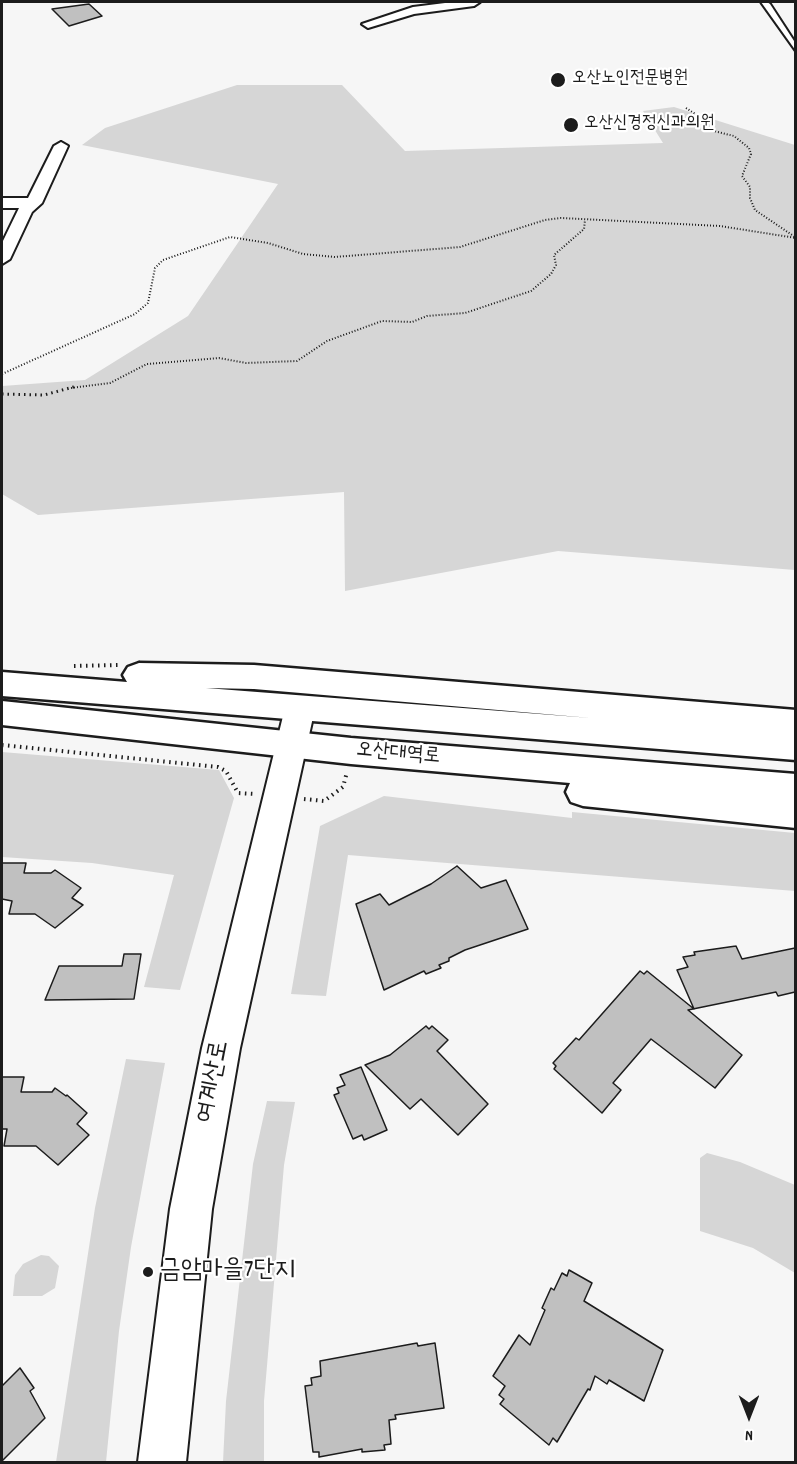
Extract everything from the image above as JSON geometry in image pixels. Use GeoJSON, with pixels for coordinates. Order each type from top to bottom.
{"type":"FeatureCollection","features":[{"type":"Feature","properties":{"kind":"main road"},"geometry":{"type":"LineString","coordinates":[[2,673],[243,676],[795,723]]}},
{"type":"Feature","properties":{"kind":"main road","name":"오산대역로"},"geometry":{"type":"LineString","coordinates":[[2,684],[795,747]]}},
{"type":"Feature","properties":{"kind":"main road","name":"오산대역로"},"geometry":{"type":"LineString","coordinates":[[2,713],[351,751],[795,788]]}},
{"type":"Feature","properties":{"kind":"main road"},"geometry":{"type":"LineString","coordinates":[[351,751],[471,781],[795,814]]}},
{"type":"Feature","properties":{"kind":"street"},"geometry":{"type":"LineString","coordinates":[[368,24],[413,11],[474,2]]}},
{"type":"Feature","properties":{"kind":"street"},"geometry":{"type":"LineString","coordinates":[[2,259],[25,210],[34,203],[61,146]]}},
{"type":"Feature","properties":{"kind":"street"},"geometry":{"type":"LineString","coordinates":[[2,203],[34,203]]}},
{"type":"Feature","properties":{"kind":"street","name":"여계산로"},"geometry":{"type":"LineString","coordinates":[[162,1462],[191,1209],[221,1048],[300,708]]}},
{"type":"Feature","properties":{"kind":"lane"},"geometry":{"type":"LineString","coordinates":[[764,2],[795,49]]}},
{"type":"Feature","properties":{"kind":"path"},"geometry":{"type":"LineString","coordinates":[[686,108],[697,115],[706,129],[734,136],[749,148],[751,154],[742,176],[750,187],[750,198],[755,210],[795,238]]}},
{"type":"Feature","properties":{"kind":"path"},"geometry":{"type":"LineString","coordinates":[[2,374],[135,314],[148,303],[155,268],[163,260],[236,238],[268,243],[314,256],[366,256],[468,246],[552,219],[720,226],[795,238]]}},
{"type":"Feature","properties":{"kind":"path"},"geometry":{"type":"LineString","coordinates":[[2,394],[44,395],[76,386],[110,383],[147,364],[219,358],[246,363],[297,361],[327,341],[382,321],[412,322],[427,316],[465,313],[531,291],[551,274],[556,265],[554,255],[584,229],[585,220]]}},
{"type":"Feature","properties":{"kind":"path"},"geometry":{"type":"LineString","coordinates":[[71,666],[129,665]]}},
{"type":"Feature","properties":{"kind":"path"},"geometry":{"type":"LineString","coordinates":[[2,745],[218,767],[226,771],[238,793]]}},
{"type":"Feature","properties":{"kind":"path"},"geometry":{"type":"LineString","coordinates":[[324,801],[343,787]]}},
{"type":"Feature","properties":{"kind":"shaded area"},"geometry":{"type":"Polygon","coordinates":[[[237,85],[342,85],[405,151],[663,143],[643,111],[674,107],[795,145],[795,570],[558,551],[345,591],[344,492],[38,515],[2,494],[2,386],[85,380],[188,316],[278,184],[82,145],[105,128],[237,85]]]}},
{"type":"Feature","properties":{"kind":"shaded area"},"geometry":{"type":"Polygon","coordinates":[[[2,752],[219,770],[234,798],[180,990],[144,987],[174,875],[92,863],[2,857],[2,752]]]}},
{"type":"Feature","properties":{"kind":"shaded area"},"geometry":{"type":"Polygon","coordinates":[[[384,796],[572,818],[572,812],[795,833],[795,891],[348,855],[326,996],[291,994],[320,826],[384,796]]]}},
{"type":"Feature","properties":{"kind":"shaded area"},"geometry":{"type":"Polygon","coordinates":[[[126,1059],[165,1063],[131,1247],[119,1331],[106,1462],[56,1462],[95,1208],[126,1059]]]}},
{"type":"Feature","properties":{"kind":"shaded area"},"geometry":{"type":"Polygon","coordinates":[[[267,1101],[295,1102],[284,1165],[264,1401],[264,1462],[223,1462],[226,1401],[253,1164],[267,1101]]]}},
{"type":"Feature","properties":{"kind":"shaded area"},"geometry":{"type":"Polygon","coordinates":[[[707,1153],[740,1162],[795,1185],[795,1273],[753,1248],[700,1231],[700,1158],[707,1153]]]}},
{"type":"Feature","properties":{"kind":"shaded area"},"geometry":{"type":"Polygon","coordinates":[[[41,1255],[49,1256],[59,1266],[55,1288],[42,1296],[13,1296],[15,1275],[23,1264],[41,1255]]]}},
{"type":"Feature","properties":{"kind":"building"},"geometry":{"type":"Polygon","coordinates":[[[89,4],[102,16],[69,26],[52,9],[89,4]]]}},
{"type":"Feature","properties":{"kind":"building"},"geometry":{"type":"Polygon","coordinates":[[[2,863],[26,863],[24,873],[51,873],[55,870],[81,888],[72,898],[83,905],[55,928],[35,914],[9,914],[12,901],[2,899],[2,863]]]}},
{"type":"Feature","properties":{"kind":"building"},"geometry":{"type":"Polygon","coordinates":[[[457,866],[481,888],[506,880],[528,929],[465,950],[439,965],[441,968],[426,974],[424,971],[384,990],[356,904],[380,894],[389,905],[431,884],[457,866]]]}},
{"type":"Feature","properties":{"kind":"building"},"geometry":{"type":"Polygon","coordinates":[[[736,946],[742,959],[795,948],[795,992],[778,996],[776,992],[694,1009],[677,970],[688,967],[683,957],[695,955],[694,952],[736,946]]]}},
{"type":"Feature","properties":{"kind":"building"},"geometry":{"type":"Polygon","coordinates":[[[124,954],[141,954],[134,999],[45,1000],[59,966],[122,966],[124,954]]]}},
{"type":"Feature","properties":{"kind":"building"},"geometry":{"type":"Polygon","coordinates":[[[640,971],[644,974],[647,971],[694,1009],[688,1010],[742,1055],[715,1088],[651,1039],[613,1083],[621,1090],[602,1113],[554,1069],[556,1066],[553,1063],[576,1038],[579,1040],[640,971]]]}},
{"type":"Feature","properties":{"kind":"building"},"geometry":{"type":"Polygon","coordinates":[[[426,1026],[429,1029],[432,1026],[448,1040],[437,1051],[488,1104],[458,1135],[421,1099],[410,1109],[365,1065],[390,1055],[426,1026]]]}},
{"type":"Feature","properties":{"kind":"building"},"geometry":{"type":"Polygon","coordinates":[[[361,1067],[387,1130],[364,1140],[362,1135],[353,1139],[334,1095],[339,1093],[337,1088],[345,1085],[340,1075],[361,1067]]]}},
{"type":"Feature","properties":{"kind":"building"},"geometry":{"type":"Polygon","coordinates":[[[2,1077],[24,1077],[21,1092],[52,1092],[55,1088],[67,1095],[87,1113],[77,1124],[89,1135],[58,1165],[36,1146],[4,1146],[7,1129],[2,1129],[2,1077]]]}},
{"type":"Feature","properties":{"kind":"building"},"geometry":{"type":"Polygon","coordinates":[[[569,1270],[592,1283],[584,1301],[663,1350],[644,1401],[609,1380],[607,1384],[595,1376],[590,1390],[588,1389],[557,1442],[553,1438],[549,1445],[500,1404],[504,1399],[499,1395],[505,1386],[493,1376],[519,1335],[530,1345],[545,1310],[542,1308],[551,1288],[554,1290],[562,1273],[567,1276],[569,1270]]]}},
{"type":"Feature","properties":{"kind":"building"},"geometry":{"type":"Polygon","coordinates":[[[417,1343],[418,1346],[435,1343],[444,1408],[395,1415],[396,1419],[389,1420],[391,1444],[384,1445],[385,1450],[362,1452],[362,1449],[319,1457],[319,1452],[313,1452],[305,1386],[312,1385],[311,1378],[321,1376],[320,1361],[417,1343]]]}},
{"type":"Feature","properties":{"kind":"building"},"geometry":{"type":"Polygon","coordinates":[[[20,1368],[34,1388],[30,1391],[45,1418],[2,1461],[2,1386],[20,1368]]]}},
{"type":"Feature","properties":{"kind":"place","name":"오산노인전문병원"},"geometry":{"type":"Point","coordinates":[558,80]}},
{"type":"Feature","properties":{"kind":"place","name":"오산신경정신과의원"},"geometry":{"type":"Point","coordinates":[571,125]}},
{"type":"Feature","properties":{"kind":"place","name":"금암마을7단지"},"geometry":{"type":"Point","coordinates":[148,1272]}}]}
